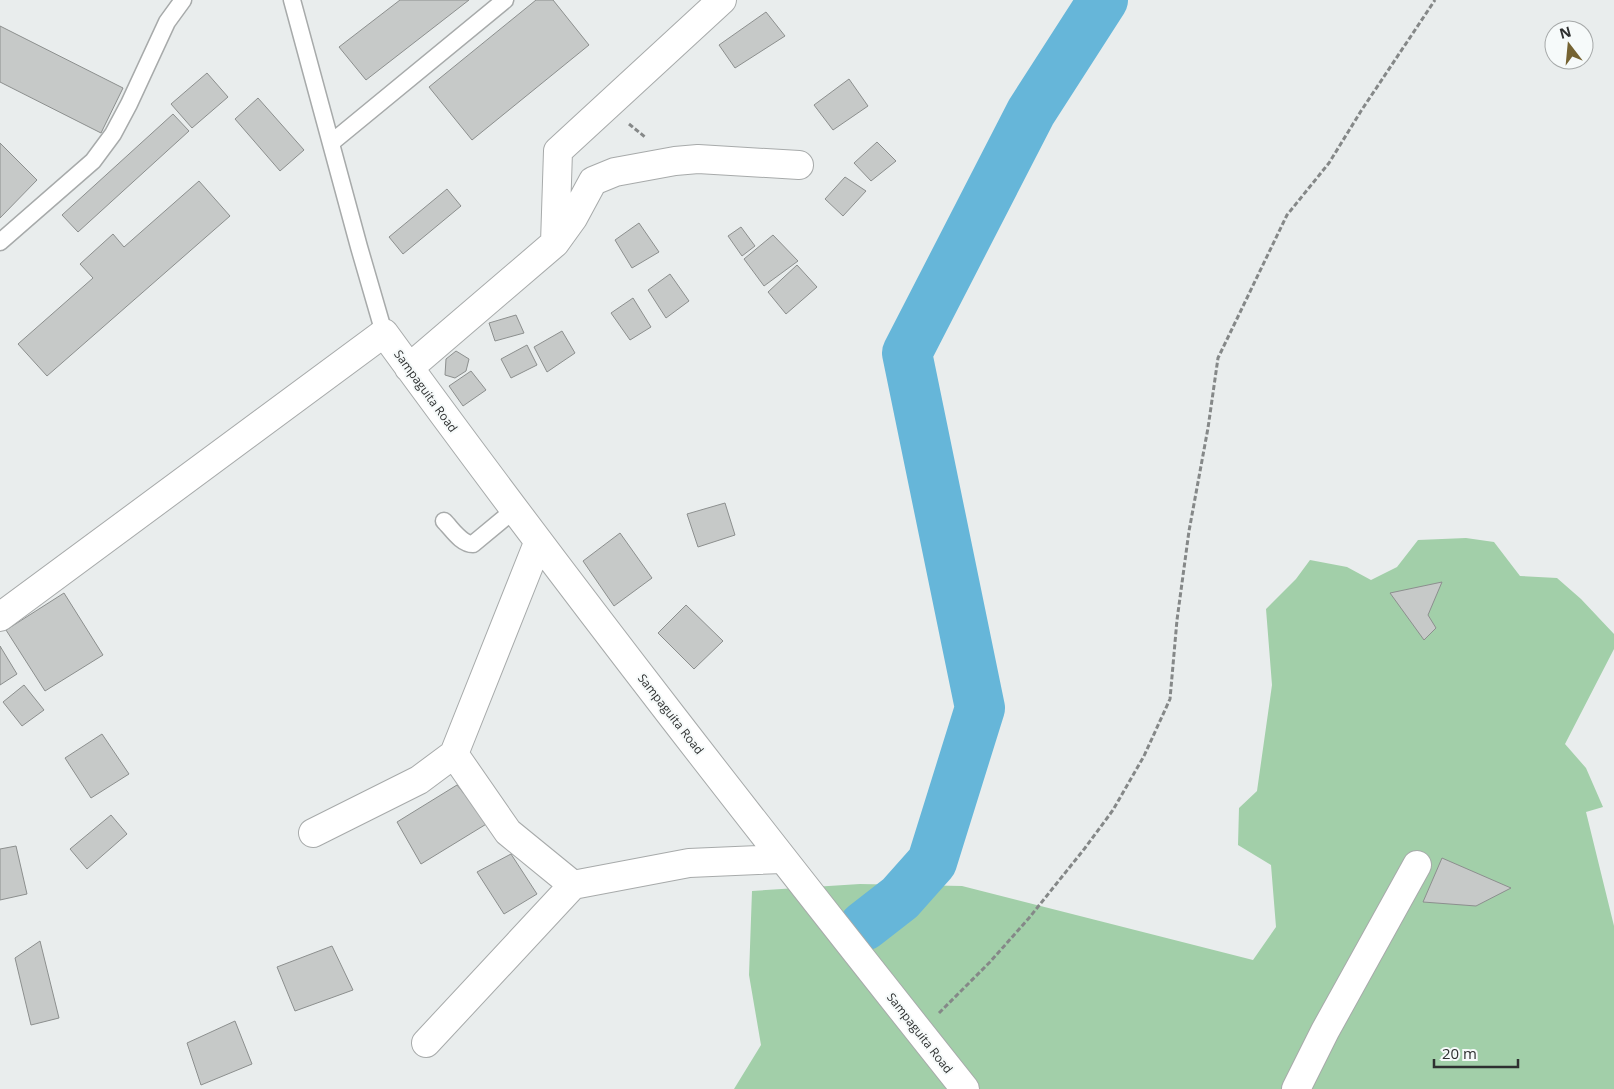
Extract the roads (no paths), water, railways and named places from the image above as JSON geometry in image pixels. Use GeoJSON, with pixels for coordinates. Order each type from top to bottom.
{"type":"FeatureCollection","features":[{"type":"Feature","properties":{"kind":"street"},"geometry":{"type":"LineString","coordinates":[[555,244],[558,151],[722,0]]}},
{"type":"Feature","properties":{"kind":"street"},"geometry":{"type":"LineString","coordinates":[[409,368],[555,244],[593,181],[615,172],[675,161],[698,159],[799,165]]}},
{"type":"Feature","properties":{"kind":"street"},"geometry":{"type":"LineString","coordinates":[[0,617],[384,333]]}},
{"type":"Feature","properties":{"kind":"street","name":"Sampaguita Road"},"geometry":{"type":"LineString","coordinates":[[384,333],[538,543],[782,858],[965,1089]]}},
{"type":"Feature","properties":{"kind":"street"},"geometry":{"type":"LineString","coordinates":[[313,833],[419,780],[454,754],[538,543]]}},
{"type":"Feature","properties":{"kind":"street"},"geometry":{"type":"LineString","coordinates":[[454,754],[508,832],[573,885]]}},
{"type":"Feature","properties":{"kind":"street"},"geometry":{"type":"LineString","coordinates":[[426,1043],[573,885],[689,863],[782,858]]}},
{"type":"Feature","properties":{"kind":"street"},"geometry":{"type":"LineString","coordinates":[[1296,1089],[1324,1031],[1417,865]]}},
{"type":"Feature","properties":{"kind":"lane"},"geometry":{"type":"LineString","coordinates":[[0,242],[93,161],[103,148],[129,104],[167,22],[182,0]]}},
{"type":"Feature","properties":{"kind":"lane"},"geometry":{"type":"LineString","coordinates":[[292,0],[384,333]]}},
{"type":"Feature","properties":{"kind":"lane"},"geometry":{"type":"LineString","coordinates":[[331,142],[505,0]]}},
{"type":"Feature","properties":{"kind":"lane"},"geometry":{"type":"LineString","coordinates":[[444,521],[463,542],[474,544],[514,510]]}},
{"type":"Feature","properties":{"kind":"waterway"},"geometry":{"type":"LineString","coordinates":[[864,926],[900,898],[932,862],[980,708],[907,353],[1031,112],[1103,0]]}}]}
